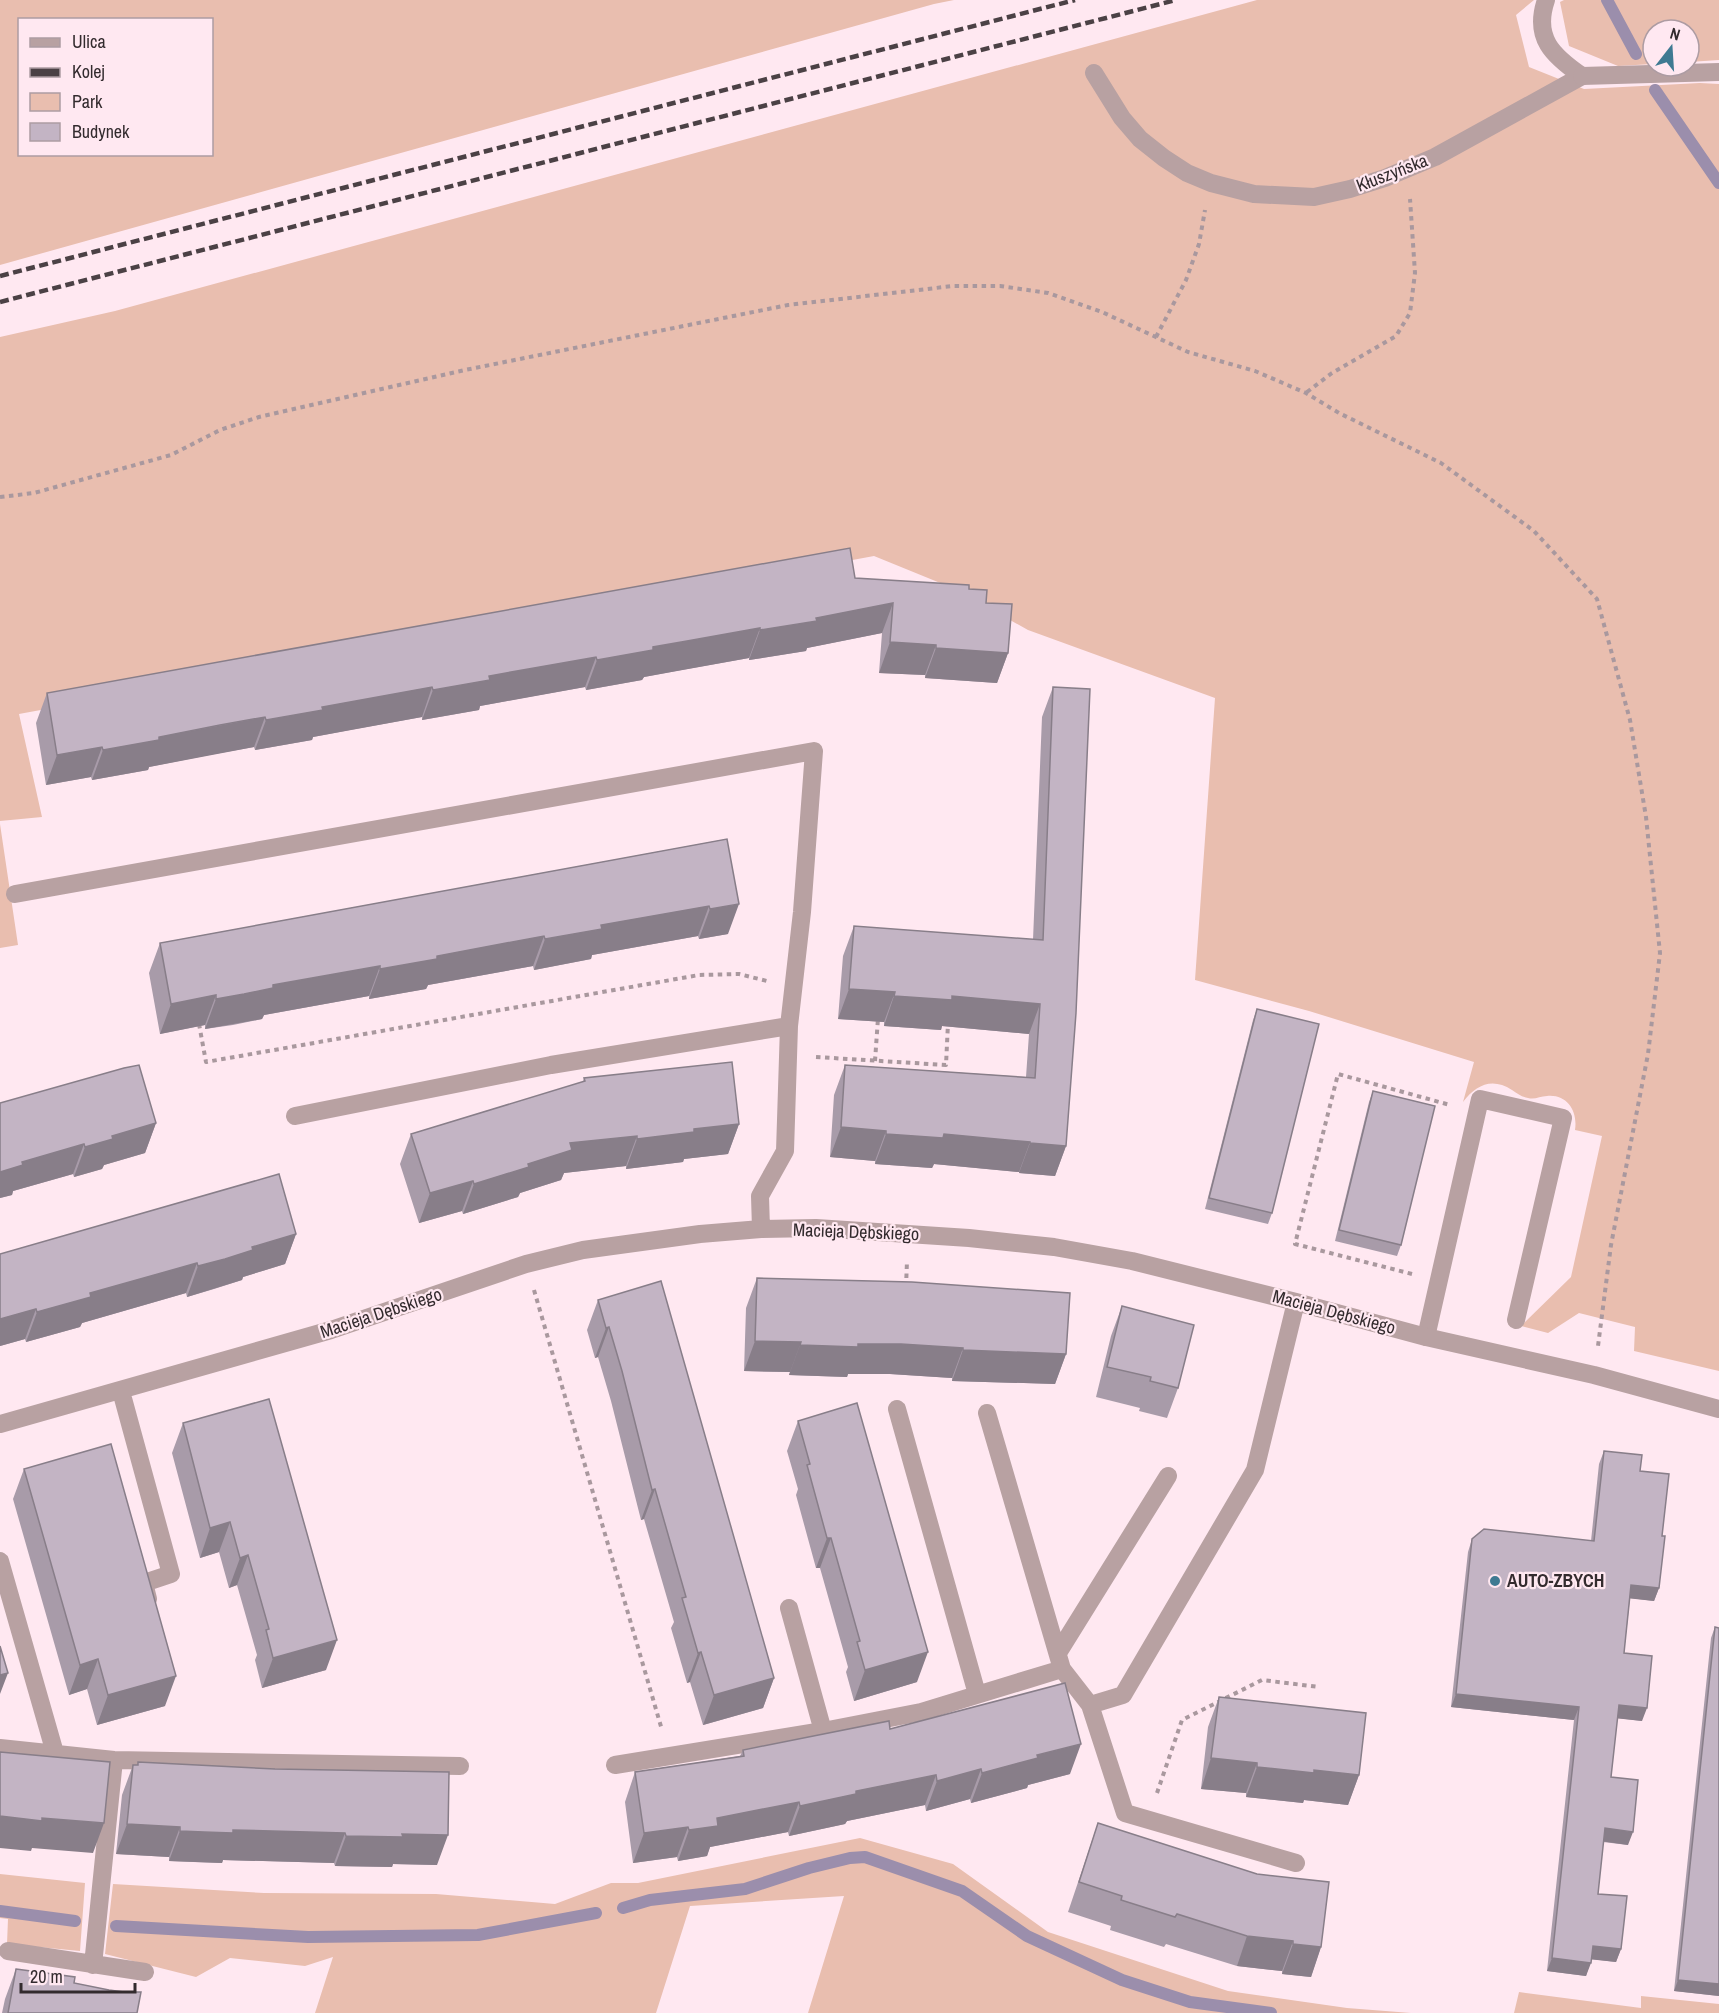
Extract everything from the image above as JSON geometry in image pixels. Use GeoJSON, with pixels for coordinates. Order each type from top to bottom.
{"type":"FeatureCollection","features":[{"type":"Feature","properties":{"kind":"street"},"geometry":{"type":"LineString","coordinates":[[1545,0],[1541,14],[1542,31],[1549,49],[1562,62],[1582,76]]}},
{"type":"Feature","properties":{"kind":"street","name":"Kłuszyńska"},"geometry":{"type":"LineString","coordinates":[[1094,73],[1122,118],[1140,138],[1187,173],[1211,183],[1254,194],[1314,197],[1350,189],[1435,157],[1582,76],[1719,72]]}},
{"type":"Feature","properties":{"kind":"street"},"geometry":{"type":"LineString","coordinates":[[15,894],[813,751],[802,912],[789,1026],[785,1151],[760,1196],[761,1229]]}},
{"type":"Feature","properties":{"kind":"street"},"geometry":{"type":"LineString","coordinates":[[295,1116],[551,1065],[789,1026]]}},
{"type":"Feature","properties":{"kind":"street"},"geometry":{"type":"LineString","coordinates":[[1426,1336],[1480,1099],[1563,1119],[1516,1320]]}},
{"type":"Feature","properties":{"kind":"street","name":"Macieja Dębskiego"},"geometry":{"type":"LineString","coordinates":[[0,1424],[331,1330],[526,1264],[583,1250],[700,1234],[761,1229],[816,1228],[1054,1247],[1132,1261],[1426,1336],[1594,1375],[1719,1409]]}},
{"type":"Feature","properties":{"kind":"street"},"geometry":{"type":"LineString","coordinates":[[1090,1705],[1123,1695],[1255,1470],[1296,1302]]}},
{"type":"Feature","properties":{"kind":"street"},"geometry":{"type":"LineString","coordinates":[[121,1391],[171,1574],[144,1583],[153,1617]]}},
{"type":"Feature","properties":{"kind":"street"},"geometry":{"type":"LineString","coordinates":[[897,1409],[977,1694]]}},
{"type":"Feature","properties":{"kind":"street"},"geometry":{"type":"LineString","coordinates":[[987,1413],[1060,1661],[1090,1705],[1125,1813],[1296,1863]]}},
{"type":"Feature","properties":{"kind":"street"},"geometry":{"type":"LineString","coordinates":[[615,1765],[823,1731],[921,1712],[977,1694],[1060,1661],[1168,1476]]}},
{"type":"Feature","properties":{"kind":"street"},"geometry":{"type":"LineString","coordinates":[[0,1561],[55,1753]]}},
{"type":"Feature","properties":{"kind":"street"},"geometry":{"type":"LineString","coordinates":[[789,1608],[823,1731]]}},
{"type":"Feature","properties":{"kind":"street"},"geometry":{"type":"LineString","coordinates":[[0,1748],[114,1760],[460,1766]]}},
{"type":"Feature","properties":{"kind":"street"},"geometry":{"type":"LineString","coordinates":[[93,1965],[114,1760]]}},
{"type":"Feature","properties":{"kind":"street"},"geometry":{"type":"LineString","coordinates":[[8,1951],[145,1972]]}},
{"type":"Feature","properties":{"kind":"path"},"geometry":{"type":"LineString","coordinates":[[1306,393],[1332,373],[1396,336],[1410,314],[1415,273],[1407,168]]}},
{"type":"Feature","properties":{"kind":"path"},"geometry":{"type":"LineString","coordinates":[[1156,337],[1186,280],[1199,244],[1211,183]]}},
{"type":"Feature","properties":{"kind":"path"},"geometry":{"type":"LineString","coordinates":[[0,497],[33,493],[171,455],[220,430],[259,417],[465,370],[788,305],[954,286],[1000,286],[1048,293],[1102,312],[1188,352],[1255,371],[1306,393],[1339,413],[1441,463],[1534,531],[1597,599],[1630,720],[1646,817],[1659,953],[1648,1054],[1611,1245],[1594,1375]]}},
{"type":"Feature","properties":{"kind":"path"},"geometry":{"type":"LineString","coordinates":[[197,1017],[206,1062],[699,975],[739,974],[794,987]]}},
{"type":"Feature","properties":{"kind":"path"},"geometry":{"type":"LineString","coordinates":[[874,1060],[879,1012]]}},
{"type":"Feature","properties":{"kind":"path"},"geometry":{"type":"LineString","coordinates":[[787,1055],[946,1065],[949,1017]]}},
{"type":"Feature","properties":{"kind":"path"},"geometry":{"type":"LineString","coordinates":[[1439,1281],[1295,1244],[1338,1074],[1477,1113]]}},
{"type":"Feature","properties":{"kind":"path"},"geometry":{"type":"LineString","coordinates":[[905,1293],[909,1234]]}},
{"type":"Feature","properties":{"kind":"path"},"geometry":{"type":"LineString","coordinates":[[526,1264],[670,1756]]}},
{"type":"Feature","properties":{"kind":"path"},"geometry":{"type":"LineString","coordinates":[[1148,1819],[1182,1720],[1262,1680],[1319,1687]]}},
{"type":"Feature","properties":{"kind":"green space"},"geometry":{"type":"Polygon","coordinates":[[[0,0],[954,0],[0,265],[0,0]]]}},
{"type":"Feature","properties":{"kind":"green space"},"geometry":{"type":"Polygon","coordinates":[[[1257,0],[1534,0],[1516,15],[1529,67],[1584,89],[1719,84],[1719,1371],[1634,1351],[1635,1327],[1579,1313],[1548,1333],[1521,1326],[1571,1277],[1602,1136],[1575,1130],[1573,1110],[1565,1101],[1554,1096],[1533,1099],[1521,1096],[1505,1086],[1491,1084],[1479,1087],[1463,1102],[1474,1062],[1309,1011],[1195,980],[1215,698],[1028,630],[955,589],[874,556],[19,714],[42,817],[0,821],[0,337],[115,311],[1257,0]]]}},
{"type":"Feature","properties":{"kind":"green space"},"geometry":{"type":"Polygon","coordinates":[[[1564,0],[1719,0],[1719,60],[1701,61],[1701,18],[1641,18],[1641,65],[1618,66],[1569,46],[1560,2],[1564,0]]]}},
{"type":"Feature","properties":{"kind":"green space"},"geometry":{"type":"Polygon","coordinates":[[[0,824],[18,945],[0,948],[0,824]]]}},
{"type":"Feature","properties":{"kind":"green space"},"geometry":{"type":"Polygon","coordinates":[[[860,1838],[953,1864],[1048,1932],[1228,1991],[1347,2008],[1411,2013],[808,2013],[844,1896],[690,1906],[656,2013],[315,2013],[333,1957],[305,1966],[230,1958],[196,1977],[105,1954],[113,1884],[264,1893],[436,1894],[555,1904],[611,1883],[638,1883],[860,1838]]]}},
{"type":"Feature","properties":{"kind":"green space"},"geometry":{"type":"Polygon","coordinates":[[[0,1874],[85,1883],[80,1951],[7,1944],[8,1919],[0,1918],[0,1874]]]}},
{"type":"Feature","properties":{"kind":"green space"},"geometry":{"type":"Polygon","coordinates":[[[1519,1992],[1641,2008],[1641,1996],[1719,2004],[1719,2013],[1514,2013],[1519,1992]]]}},
{"type":"Feature","properties":{"kind":"building"},"geometry":{"type":"Polygon","coordinates":[[[850,548],[855,578],[969,585],[969,589],[987,590],[986,603],[1012,604],[1008,653],[890,642],[893,603],[816,618],[817,621],[760,630],[760,628],[653,647],[653,650],[597,660],[596,657],[489,676],[490,680],[433,690],[432,687],[322,707],[323,710],[266,720],[265,717],[220,725],[159,737],[159,740],[103,750],[102,747],[57,755],[47,693],[850,548]]]}},
{"type":"Feature","properties":{"kind":"building"},"geometry":{"type":"Polygon","coordinates":[[[1053,687],[1090,689],[1076,1013],[1066,1146],[944,1134],[943,1138],[886,1134],[886,1131],[841,1127],[845,1065],[1035,1078],[1040,1004],[952,996],[952,1000],[894,996],[895,992],[849,989],[854,926],[1043,940],[1053,687]]]}},
{"type":"Feature","properties":{"kind":"building"},"geometry":{"type":"Polygon","coordinates":[[[727,839],[739,904],[710,909],[709,906],[601,925],[602,929],[545,939],[544,936],[437,956],[437,959],[380,969],[380,966],[273,985],[273,988],[244,994],[216,999],[216,995],[171,1004],[160,943],[727,839]]]}},
{"type":"Feature","properties":{"kind":"building"},"geometry":{"type":"Polygon","coordinates":[[[1257,1009],[1319,1024],[1272,1213],[1209,1198],[1257,1009]]]}},
{"type":"Feature","properties":{"kind":"building"},"geometry":{"type":"Polygon","coordinates":[[[732,1062],[739,1124],[637,1139],[637,1136],[570,1143],[572,1150],[528,1164],[529,1167],[474,1184],[473,1181],[430,1193],[411,1134],[585,1081],[584,1078],[732,1062]]]}},
{"type":"Feature","properties":{"kind":"building"},"geometry":{"type":"Polygon","coordinates":[[[139,1065],[156,1123],[112,1136],[113,1139],[85,1147],[84,1144],[22,1162],[23,1165],[0,1172],[0,1103],[139,1065]]]}},
{"type":"Feature","properties":{"kind":"building"},"geometry":{"type":"Polygon","coordinates":[[[1373,1091],[1435,1106],[1401,1245],[1339,1230],[1373,1091]]]}},
{"type":"Feature","properties":{"kind":"building"},"geometry":{"type":"Polygon","coordinates":[[[279,1174],[296,1234],[252,1247],[253,1250],[225,1259],[198,1266],[197,1263],[90,1293],[91,1297],[37,1312],[36,1309],[0,1319],[0,1254],[279,1174]]]}},
{"type":"Feature","properties":{"kind":"building"},"geometry":{"type":"Polygon","coordinates":[[[757,1278],[912,1282],[1070,1293],[1066,1354],[963,1350],[963,1348],[901,1344],[858,1344],[858,1347],[755,1341],[757,1278]]]}},
{"type":"Feature","properties":{"kind":"building"},"geometry":{"type":"Polygon","coordinates":[[[661,1281],[774,1678],[714,1695],[701,1652],[698,1653],[682,1598],[686,1597],[655,1489],[652,1490],[622,1371],[598,1300],[661,1281]]]}},
{"type":"Feature","properties":{"kind":"building"},"geometry":{"type":"Polygon","coordinates":[[[1122,1306],[1194,1325],[1178,1388],[1150,1381],[1151,1377],[1107,1367],[1122,1306]]]}},
{"type":"Feature","properties":{"kind":"building"},"geometry":{"type":"Polygon","coordinates":[[[269,1399],[337,1640],[273,1658],[266,1630],[269,1629],[248,1555],[240,1558],[230,1522],[210,1528],[183,1423],[269,1399]]]}},
{"type":"Feature","properties":{"kind":"building"},"geometry":{"type":"Polygon","coordinates":[[[857,1403],[928,1652],[865,1670],[857,1642],[860,1641],[831,1538],[827,1538],[807,1465],[810,1464],[798,1421],[857,1403]]]}},
{"type":"Feature","properties":{"kind":"building"},"geometry":{"type":"Polygon","coordinates":[[[111,1444],[176,1676],[108,1695],[98,1659],[80,1665],[24,1469],[111,1444]]]}},
{"type":"Feature","properties":{"kind":"building"},"geometry":{"type":"Polygon","coordinates":[[[1604,1451],[1642,1455],[1640,1471],[1669,1474],[1659,1588],[1631,1585],[1624,1653],[1652,1656],[1647,1708],[1619,1705],[1611,1777],[1638,1780],[1633,1832],[1605,1828],[1598,1894],[1627,1896],[1621,1949],[1593,1946],[1591,1963],[1552,1958],[1579,1707],[1456,1694],[1472,1539],[1484,1529],[1594,1541],[1604,1451]]]}},
{"type":"Feature","properties":{"kind":"building"},"geometry":{"type":"Polygon","coordinates":[[[1715,1627],[1719,1628],[1719,1984],[1678,1980],[1715,1627]]]}},
{"type":"Feature","properties":{"kind":"building"},"geometry":{"type":"Polygon","coordinates":[[[0,1646],[8,1673],[0,1675],[0,1646]]]}},
{"type":"Feature","properties":{"kind":"building"},"geometry":{"type":"Polygon","coordinates":[[[1065,1683],[1081,1744],[1037,1755],[1038,1758],[982,1773],[981,1769],[937,1781],[936,1775],[856,1791],[856,1794],[800,1806],[799,1802],[717,1818],[718,1826],[689,1830],[688,1827],[644,1833],[635,1772],[744,1756],[743,1750],[889,1721],[890,1729],[1065,1683]]]}},
{"type":"Feature","properties":{"kind":"building"},"geometry":{"type":"Polygon","coordinates":[[[1219,1697],[1366,1713],[1359,1775],[1257,1767],[1257,1763],[1211,1758],[1219,1697]]]}},
{"type":"Feature","properties":{"kind":"building"},"geometry":{"type":"Polygon","coordinates":[[[0,1752],[110,1762],[104,1823],[42,1818],[42,1821],[0,1816],[0,1752]]]}},
{"type":"Feature","properties":{"kind":"building"},"geometry":{"type":"Polygon","coordinates":[[[138,1762],[275,1769],[449,1772],[448,1835],[346,1836],[345,1833],[233,1830],[233,1833],[180,1831],[180,1827],[127,1824],[133,1765],[138,1765],[138,1762]]]}},
{"type":"Feature","properties":{"kind":"building"},"geometry":{"type":"Polygon","coordinates":[[[1098,1823],[1257,1874],[1329,1882],[1321,1947],[1293,1944],[1293,1941],[1247,1936],[1177,1914],[1175,1917],[1121,1900],[1122,1896],[1079,1882],[1098,1823]]]}},
{"type":"Feature","properties":{"kind":"building"},"geometry":{"type":"Polygon","coordinates":[[[16,1969],[75,1977],[74,1983],[109,1990],[141,1992],[137,2013],[8,2013],[16,1969]]]}},
{"type":"Feature","properties":{"kind":"waterway"},"geometry":{"type":"LineString","coordinates":[[1607,0],[1636,54]]}},
{"type":"Feature","properties":{"kind":"waterway"},"geometry":{"type":"LineString","coordinates":[[1655,90],[1719,183]]}},
{"type":"Feature","properties":{"kind":"waterway"},"geometry":{"type":"LineString","coordinates":[[623,1908],[650,1900],[745,1889],[809,1868],[850,1858],[865,1857],[962,1891],[1027,1936],[1122,1980],[1190,2002],[1271,2013]]}},
{"type":"Feature","properties":{"kind":"waterway"},"geometry":{"type":"LineString","coordinates":[[0,1911],[75,1921]]}},
{"type":"Feature","properties":{"kind":"waterway"},"geometry":{"type":"LineString","coordinates":[[116,1926],[308,1937],[478,1935],[596,1913]]}},
{"type":"Feature","properties":{"kind":"railway"},"geometry":{"type":"LineString","coordinates":[[0,276],[1075,0]]}},
{"type":"Feature","properties":{"kind":"railway"},"geometry":{"type":"LineString","coordinates":[[0,302],[1176,0]]}},
{"type":"Feature","properties":{"kind":"place","name":"AUTO-ZBYCH"},"geometry":{"type":"Point","coordinates":[1495,1581]}}]}
